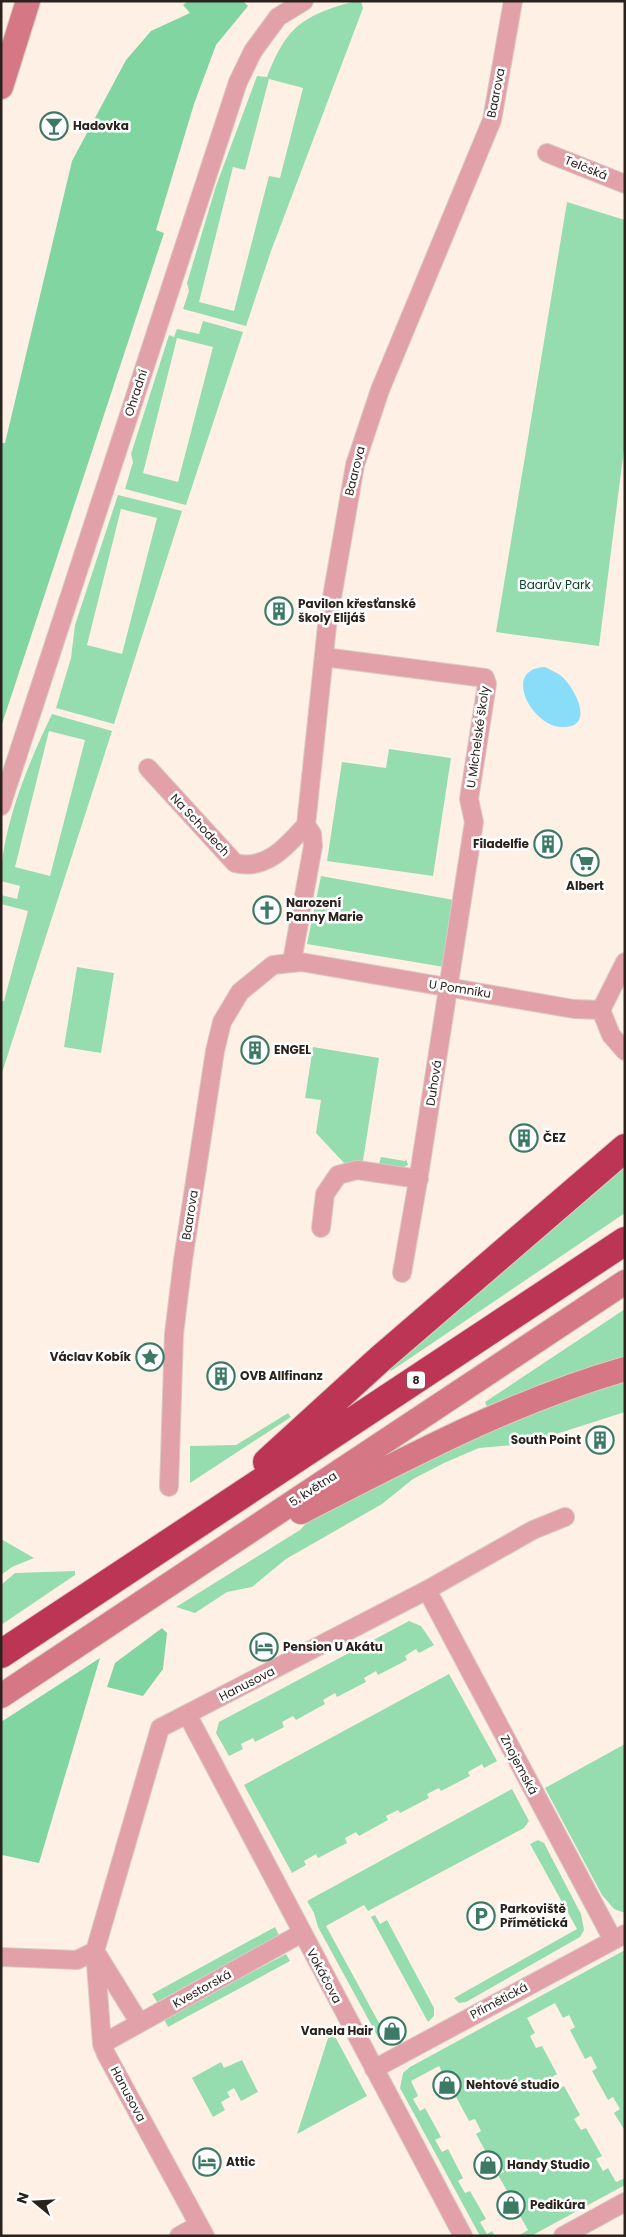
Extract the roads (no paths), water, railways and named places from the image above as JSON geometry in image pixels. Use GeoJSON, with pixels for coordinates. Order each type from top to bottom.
{"type":"FeatureCollection","features":[{"type":"Feature","properties":{"kind":"highway"},"geometry":{"type":"LineString","coordinates":[[207,1518],[380,1359],[625,1148]]}},
{"type":"Feature","properties":{"kind":"highway","name":"8"},"geometry":{"type":"LineString","coordinates":[[1,1654],[625,1241]]}},
{"type":"Feature","properties":{"kind":"main road"},"geometry":{"type":"LineString","coordinates":[[1,87],[28,1]]}},
{"type":"Feature","properties":{"kind":"main road","name":"5. května"},"geometry":{"type":"LineString","coordinates":[[1,1696],[625,1282]]}},
{"type":"Feature","properties":{"kind":"main road"},"geometry":{"type":"LineString","coordinates":[[199,1564],[470,1426],[530,1401],[625,1369]]}},
{"type":"Feature","properties":{"kind":"street","name":"Ohradní"},"geometry":{"type":"LineString","coordinates":[[1,806],[238,82],[253,51],[278,17],[304,1]]}},
{"type":"Feature","properties":{"kind":"street","name":"Baarova"},"geometry":{"type":"LineString","coordinates":[[292,962],[313,846],[312,834],[306,825],[324,657],[338,554],[350,486],[362,442],[380,390],[492,120],[513,1]]}},
{"type":"Feature","properties":{"kind":"street","name":"Telčská"},"geometry":{"type":"LineString","coordinates":[[547,153],[625,184]]}},
{"type":"Feature","properties":{"kind":"street","name":"U Michelské školy"},"geometry":{"type":"LineString","coordinates":[[324,657],[485,678],[486,684],[469,799],[474,822],[449,987]]}},
{"type":"Feature","properties":{"kind":"street","name":"Na Schodech"},"geometry":{"type":"LineString","coordinates":[[148,768],[235,863],[247,866],[270,858],[286,848],[306,825]]}},
{"type":"Feature","properties":{"kind":"street","name":"U Pomníku"},"geometry":{"type":"LineString","coordinates":[[273,965],[292,962],[574,1009],[601,1010]]}},
{"type":"Feature","properties":{"kind":"street"},"geometry":{"type":"LineString","coordinates":[[625,962],[601,1010],[611,1035],[625,1051]]}},
{"type":"Feature","properties":{"kind":"street","name":"Baarova"},"geometry":{"type":"LineString","coordinates":[[168,1487],[175,1325],[183,1260],[216,1051],[222,1022],[230,1006],[240,992],[273,965]]}},
{"type":"Feature","properties":{"kind":"street","name":"Duhová"},"geometry":{"type":"LineString","coordinates":[[402,1273],[419,1179],[449,987]]}},
{"type":"Feature","properties":{"kind":"street"},"geometry":{"type":"LineString","coordinates":[[321,1228],[325,1194],[338,1175],[357,1170],[419,1179]]}},
{"type":"Feature","properties":{"kind":"street","name":"Hanusova"},"geometry":{"type":"LineString","coordinates":[[179,2236],[202,2231],[102,2044],[95,1951],[160,1728],[427,1590],[534,1530],[565,1517]]}},
{"type":"Feature","properties":{"kind":"street","name":"Znojemská"},"geometry":{"type":"LineString","coordinates":[[427,1590],[619,1937]]}},
{"type":"Feature","properties":{"kind":"street","name":"Vokáčova"},"geometry":{"type":"LineString","coordinates":[[187,1714],[463,2236]]}},
{"type":"Feature","properties":{"kind":"street","name":"Kvestorská"},"geometry":{"type":"LineString","coordinates":[[102,2044],[302,1933]]}},
{"type":"Feature","properties":{"kind":"street","name":"Přímětická"},"geometry":{"type":"LineString","coordinates":[[374,2069],[619,1937]]}},
{"type":"Feature","properties":{"kind":"street"},"geometry":{"type":"LineString","coordinates":[[1,1957],[77,1960],[95,1951],[139,2022]]}},
{"type":"Feature","properties":{"kind":"street"},"geometry":{"type":"LineString","coordinates":[[563,2236],[625,2202]]}},
{"type":"Feature","properties":{"kind":"water"},"geometry":{"type":"Polygon","coordinates":[[[545,667],[562,677],[575,695],[580,710],[580,717],[572,726],[551,725],[540,718],[526,698],[523,687],[525,677],[532,670],[545,667]]]}},
{"type":"Feature","properties":{"kind":"place","name":"Hadovka"},"geometry":{"type":"Point","coordinates":[54,126]}},
{"type":"Feature","properties":{"kind":"place","name":"Pavilon křesťanské školy Elijáš"},"geometry":{"type":"Point","coordinates":[279,611]}},
{"type":"Feature","properties":{"kind":"place","name":"Filadelfie"},"geometry":{"type":"Point","coordinates":[548,844]}},
{"type":"Feature","properties":{"kind":"place","name":"Albert"},"geometry":{"type":"Point","coordinates":[585,862]}},
{"type":"Feature","properties":{"kind":"place","name":"Narození Panny Marie"},"geometry":{"type":"Point","coordinates":[267,910]}},
{"type":"Feature","properties":{"kind":"place","name":"ENGEL"},"geometry":{"type":"Point","coordinates":[255,1050]}},
{"type":"Feature","properties":{"kind":"place","name":"ČEZ"},"geometry":{"type":"Point","coordinates":[524,1138]}},
{"type":"Feature","properties":{"kind":"place","name":"Václav Kobík"},"geometry":{"type":"Point","coordinates":[150,1357]}},
{"type":"Feature","properties":{"kind":"place","name":"OVB Allfinanz"},"geometry":{"type":"Point","coordinates":[221,1376]}},
{"type":"Feature","properties":{"kind":"place","name":"South Point"},"geometry":{"type":"Point","coordinates":[600,1440]}},
{"type":"Feature","properties":{"kind":"place","name":"Pension U Akátu"},"geometry":{"type":"Point","coordinates":[264,1647]}},
{"type":"Feature","properties":{"kind":"place","name":"Parkoviště Přímětická"},"geometry":{"type":"Point","coordinates":[481,1916]}},
{"type":"Feature","properties":{"kind":"place","name":"Vanela Hair"},"geometry":{"type":"Point","coordinates":[392,2031]}},
{"type":"Feature","properties":{"kind":"place","name":"Nehtové studio"},"geometry":{"type":"Point","coordinates":[447,2085]}},
{"type":"Feature","properties":{"kind":"place","name":"Attic"},"geometry":{"type":"Point","coordinates":[207,2162]}},
{"type":"Feature","properties":{"kind":"place","name":"Handy Studio"},"geometry":{"type":"Point","coordinates":[488,2165]}},
{"type":"Feature","properties":{"kind":"place","name":"Pedikúra"},"geometry":{"type":"Point","coordinates":[511,2205]}},
{"type":"Feature","properties":{"kind":"park label","name":"Baarův Park"},"geometry":{"type":"Point","coordinates":[555,585]}}]}
